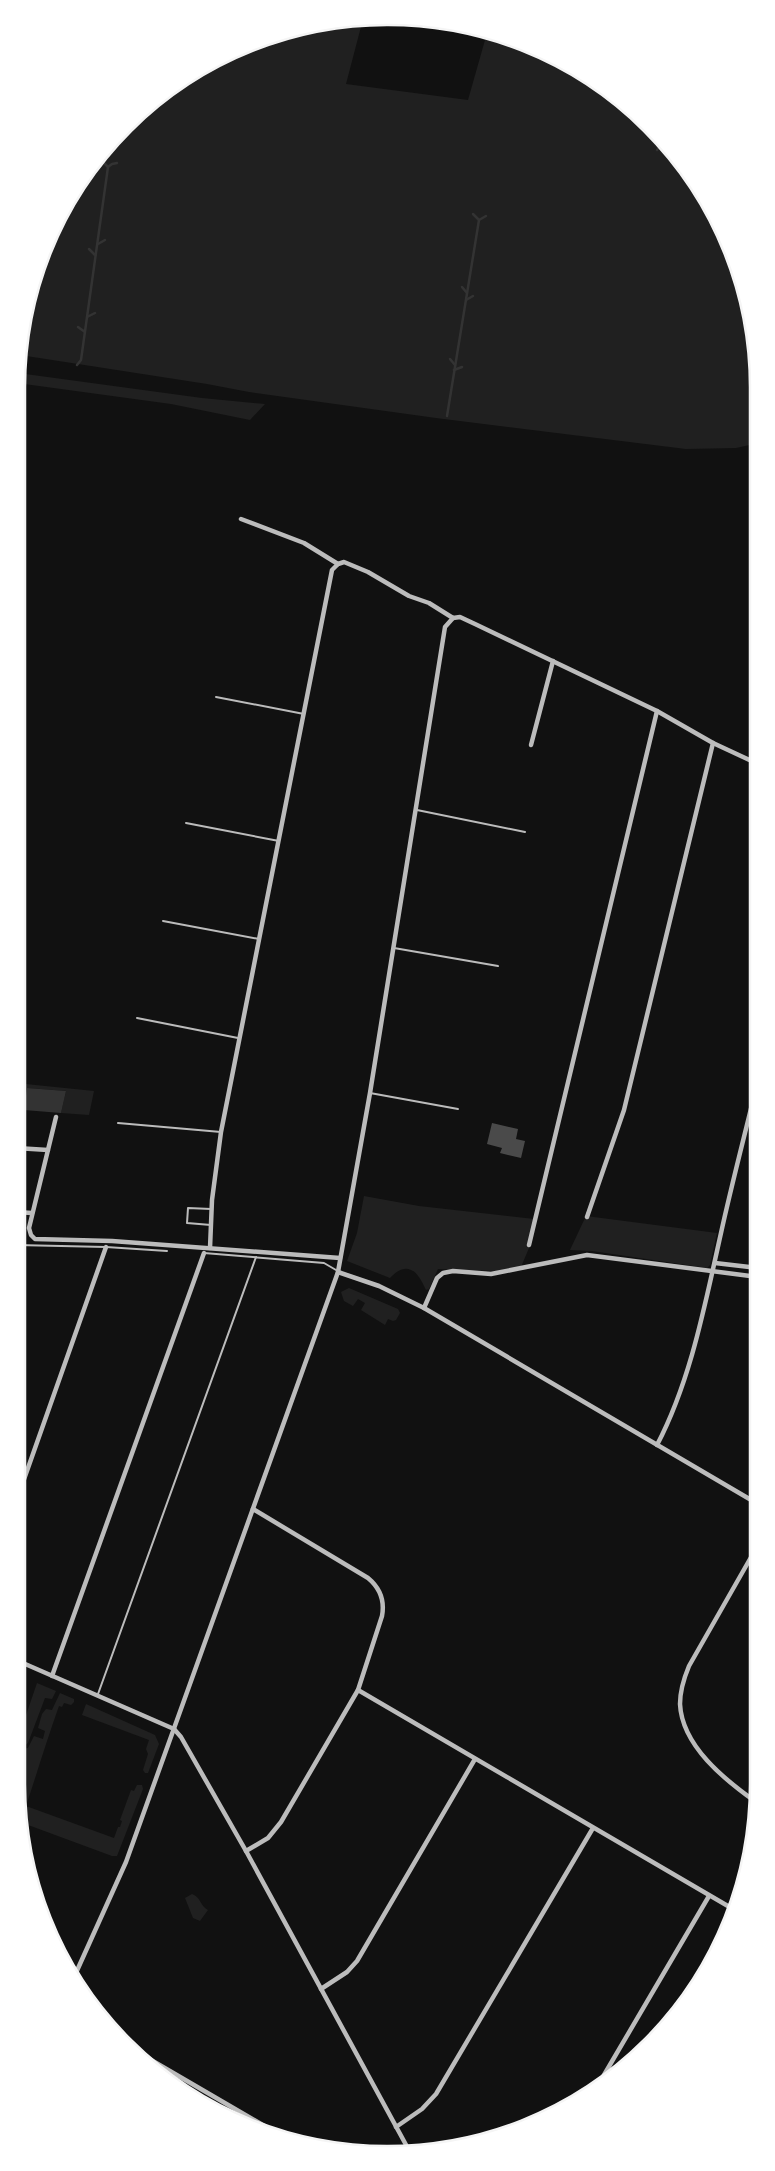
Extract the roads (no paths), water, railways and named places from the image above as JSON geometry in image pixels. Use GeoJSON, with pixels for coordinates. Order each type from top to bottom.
{"type":"FeatureCollection","features":[{"type":"Feature","properties":{"kind":"street"},"geometry":{"type":"LineString","coordinates":[[241,518],[304,543],[338,564]]}},
{"type":"Feature","properties":{"kind":"street"},"geometry":{"type":"LineString","coordinates":[[210,1248],[212,1210],[221,1132],[332,570],[338,564],[344,562],[368,572],[409,596],[429,603],[453,618],[460,617],[658,711],[713,743],[750,760]]}},
{"type":"Feature","properties":{"kind":"street"},"geometry":{"type":"LineString","coordinates":[[78,1971],[126,1862],[338,1272],[370,1094],[445,628],[453,618]]}},
{"type":"Feature","properties":{"kind":"street"},"geometry":{"type":"LineString","coordinates":[[532,745],[553,661]]}},
{"type":"Feature","properties":{"kind":"street"},"geometry":{"type":"LineString","coordinates":[[529,1245],[658,711]]}},
{"type":"Feature","properties":{"kind":"street"},"geometry":{"type":"LineString","coordinates":[[587,1217],[624,1110],[713,743]]}},
{"type":"Feature","properties":{"kind":"street"},"geometry":{"type":"LineString","coordinates":[[657,1445],[680,1394],[715,1263],[750,1114]]}},
{"type":"Feature","properties":{"kind":"street"},"geometry":{"type":"LineString","coordinates":[[56,1117],[32,1213],[29,1228],[31,1236],[40,1240],[112,1241],[340,1260]]}},
{"type":"Feature","properties":{"kind":"street"},"geometry":{"type":"LineString","coordinates":[[25,1149],[48,1150]]}},
{"type":"Feature","properties":{"kind":"street"},"geometry":{"type":"LineString","coordinates":[[25,1213],[32,1213]]}},
{"type":"Feature","properties":{"kind":"street"},"geometry":{"type":"LineString","coordinates":[[25,1477],[106,1252],[106,1247]]}},
{"type":"Feature","properties":{"kind":"street"},"geometry":{"type":"LineString","coordinates":[[52,1676],[204,1253]]}},
{"type":"Feature","properties":{"kind":"street"},"geometry":{"type":"LineString","coordinates":[[424,1308],[437,1278],[443,1273],[453,1271],[491,1274],[587,1256],[750,1275]]}},
{"type":"Feature","properties":{"kind":"street"},"geometry":{"type":"LineString","coordinates":[[715,1263],[750,1267]]}},
{"type":"Feature","properties":{"kind":"street"},"geometry":{"type":"LineString","coordinates":[[338,1272],[379,1286],[424,1308],[750,1499]]}},
{"type":"Feature","properties":{"kind":"street"},"geometry":{"type":"LineString","coordinates":[[246,1851],[268,1838],[281,1822],[358,1690],[382,1616],[383,1603],[377,1587],[368,1578],[253,1509]]}},
{"type":"Feature","properties":{"kind":"street"},"geometry":{"type":"LineString","coordinates":[[749,1797],[724,1777],[703,1754],[684,1725],[680,1702],[684,1679],[689,1666],[750,1559]]}},
{"type":"Feature","properties":{"kind":"street"},"geometry":{"type":"LineString","coordinates":[[25,1664],[174,1729],[182,1737],[406,2145]]}},
{"type":"Feature","properties":{"kind":"street"},"geometry":{"type":"LineString","coordinates":[[358,1690],[728,1907]]}},
{"type":"Feature","properties":{"kind":"street"},"geometry":{"type":"LineString","coordinates":[[321,1989],[347,1972],[357,1961],[475,1759]]}},
{"type":"Feature","properties":{"kind":"street"},"geometry":{"type":"LineString","coordinates":[[396,2127],[422,2109],[436,2094],[592,1828]]}},
{"type":"Feature","properties":{"kind":"street"},"geometry":{"type":"LineString","coordinates":[[605,2073],[709,1896]]}},
{"type":"Feature","properties":{"kind":"street"},"geometry":{"type":"LineString","coordinates":[[173,2076],[251,2119]]}},
{"type":"Feature","properties":{"kind":"lane"},"geometry":{"type":"LineString","coordinates":[[216,697],[304,714]]}},
{"type":"Feature","properties":{"kind":"lane"},"geometry":{"type":"LineString","coordinates":[[417,810],[525,832]]}},
{"type":"Feature","properties":{"kind":"lane"},"geometry":{"type":"LineString","coordinates":[[186,823],[279,841]]}},
{"type":"Feature","properties":{"kind":"lane"},"geometry":{"type":"LineString","coordinates":[[163,921],[259,939]]}},
{"type":"Feature","properties":{"kind":"lane"},"geometry":{"type":"LineString","coordinates":[[394,948],[498,966]]}},
{"type":"Feature","properties":{"kind":"lane"},"geometry":{"type":"LineString","coordinates":[[137,1018],[239,1038]]}},
{"type":"Feature","properties":{"kind":"lane"},"geometry":{"type":"LineString","coordinates":[[370,1094],[458,1109]]}},
{"type":"Feature","properties":{"kind":"lane"},"geometry":{"type":"LineString","coordinates":[[118,1123],[221,1132]]}},
{"type":"Feature","properties":{"kind":"lane"},"geometry":{"type":"LineString","coordinates":[[211,1225],[187,1223],[188,1208],[212,1210]]}},
{"type":"Feature","properties":{"kind":"lane"},"geometry":{"type":"LineString","coordinates":[[25,1245],[167,1250]]}},
{"type":"Feature","properties":{"kind":"lane"},"geometry":{"type":"LineString","coordinates":[[204,1253],[324,1263],[335,1267],[338,1272]]}},
{"type":"Feature","properties":{"kind":"lane"},"geometry":{"type":"LineString","coordinates":[[97,1696],[256,1257]]}},
{"type":"Feature","properties":{"kind":"waterway"},"geometry":{"type":"LineString","coordinates":[[77,365],[81,360],[108,167],[104,163]]}},
{"type":"Feature","properties":{"kind":"waterway"},"geometry":{"type":"LineString","coordinates":[[108,167],[117,163]]}},
{"type":"Feature","properties":{"kind":"waterway"},"geometry":{"type":"LineString","coordinates":[[473,214],[479,220]]}},
{"type":"Feature","properties":{"kind":"waterway"},"geometry":{"type":"LineString","coordinates":[[447,416],[479,220],[486,216]]}},
{"type":"Feature","properties":{"kind":"waterway"},"geometry":{"type":"LineString","coordinates":[[98,244],[105,240]]}},
{"type":"Feature","properties":{"kind":"waterway"},"geometry":{"type":"LineString","coordinates":[[89,249],[95,255]]}},
{"type":"Feature","properties":{"kind":"waterway"},"geometry":{"type":"LineString","coordinates":[[462,287],[467,293]]}},
{"type":"Feature","properties":{"kind":"waterway"},"geometry":{"type":"LineString","coordinates":[[466,300],[473,296]]}},
{"type":"Feature","properties":{"kind":"waterway"},"geometry":{"type":"LineString","coordinates":[[87,317],[95,313]]}},
{"type":"Feature","properties":{"kind":"waterway"},"geometry":{"type":"LineString","coordinates":[[78,327],[85,332]]}},
{"type":"Feature","properties":{"kind":"waterway"},"geometry":{"type":"LineString","coordinates":[[450,359],[455,365]]}},
{"type":"Feature","properties":{"kind":"waterway"},"geometry":{"type":"LineString","coordinates":[[454,370],[462,367]]}}]}
